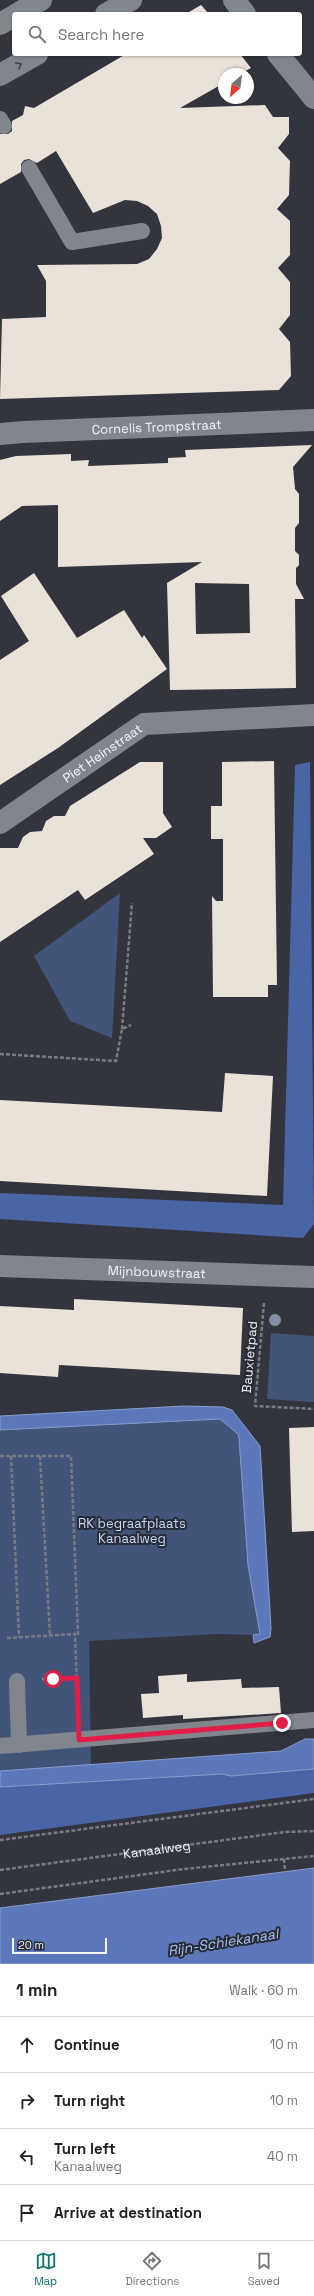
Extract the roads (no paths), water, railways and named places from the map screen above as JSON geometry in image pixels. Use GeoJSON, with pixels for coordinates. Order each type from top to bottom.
{"type":"FeatureCollection","features":[{"type":"Feature","properties":{"kind":"street"},"geometry":{"type":"LineString","coordinates":[[20,12],[41,0]]}},
{"type":"Feature","properties":{"kind":"street"},"geometry":{"type":"LineString","coordinates":[[110,12],[131,0]]}},
{"type":"Feature","properties":{"kind":"street"},"geometry":{"type":"LineString","coordinates":[[234,0],[243,12]]}},
{"type":"Feature","properties":{"kind":"street"},"geometry":{"type":"LineString","coordinates":[[0,24],[12,17]]}},
{"type":"Feature","properties":{"kind":"street"},"geometry":{"type":"LineString","coordinates":[[0,76],[34,56]]}},
{"type":"Feature","properties":{"kind":"street"},"geometry":{"type":"LineString","coordinates":[[280,56],[314,98]]}},
{"type":"Feature","properties":{"kind":"street","name":"Cornelis Trompstraat"},"geometry":{"type":"LineString","coordinates":[[0,434],[314,420]]}},
{"type":"Feature","properties":{"kind":"street","name":"Piet Heinstraat"},"geometry":{"type":"LineString","coordinates":[[0,823],[144,724],[314,715]]}},
{"type":"Feature","properties":{"kind":"street","name":"Mijnbouwstraat"},"geometry":{"type":"LineString","coordinates":[[0,1266],[314,1277]]}},
{"type":"Feature","properties":{"kind":"lane"},"geometry":{"type":"LineString","coordinates":[[28,168],[72,242],[142,231]]}},
{"type":"Feature","properties":{"kind":"lane"},"geometry":{"type":"LineString","coordinates":[[17,1681],[19,1745]]}},
{"type":"Feature","properties":{"kind":"lane"},"geometry":{"type":"LineString","coordinates":[[0,1746],[314,1720]]}},
{"type":"Feature","properties":{"kind":"water"},"geometry":{"type":"Polygon","coordinates":[[[184,1406],[223,1407],[232,1410],[260,1446],[271,1628],[270,1637],[254,1643],[253,1635],[260,1634],[248,1565],[238,1434],[220,1419],[0,1430],[0,1416],[184,1406]]]}},
{"type":"Feature","properties":{"kind":"water"},"geometry":{"type":"Polygon","coordinates":[[[305,1739],[314,1739],[314,1769],[231,1776],[222,1774],[0,1787],[0,1771],[281,1751],[305,1739]]]}},
{"type":"Feature","properties":{"kind":"water","name":"Rijn-Schiekanaal"},"geometry":{"type":"Polygon","coordinates":[[[314,1868],[314,1964],[0,1964],[0,1908],[314,1868]]]}},
{"type":"Feature","properties":{"kind":"park label","name":"RK begraafplaats Kanaalweg"},"geometry":{"type":"Point","coordinates":[132,1530]}}]}
